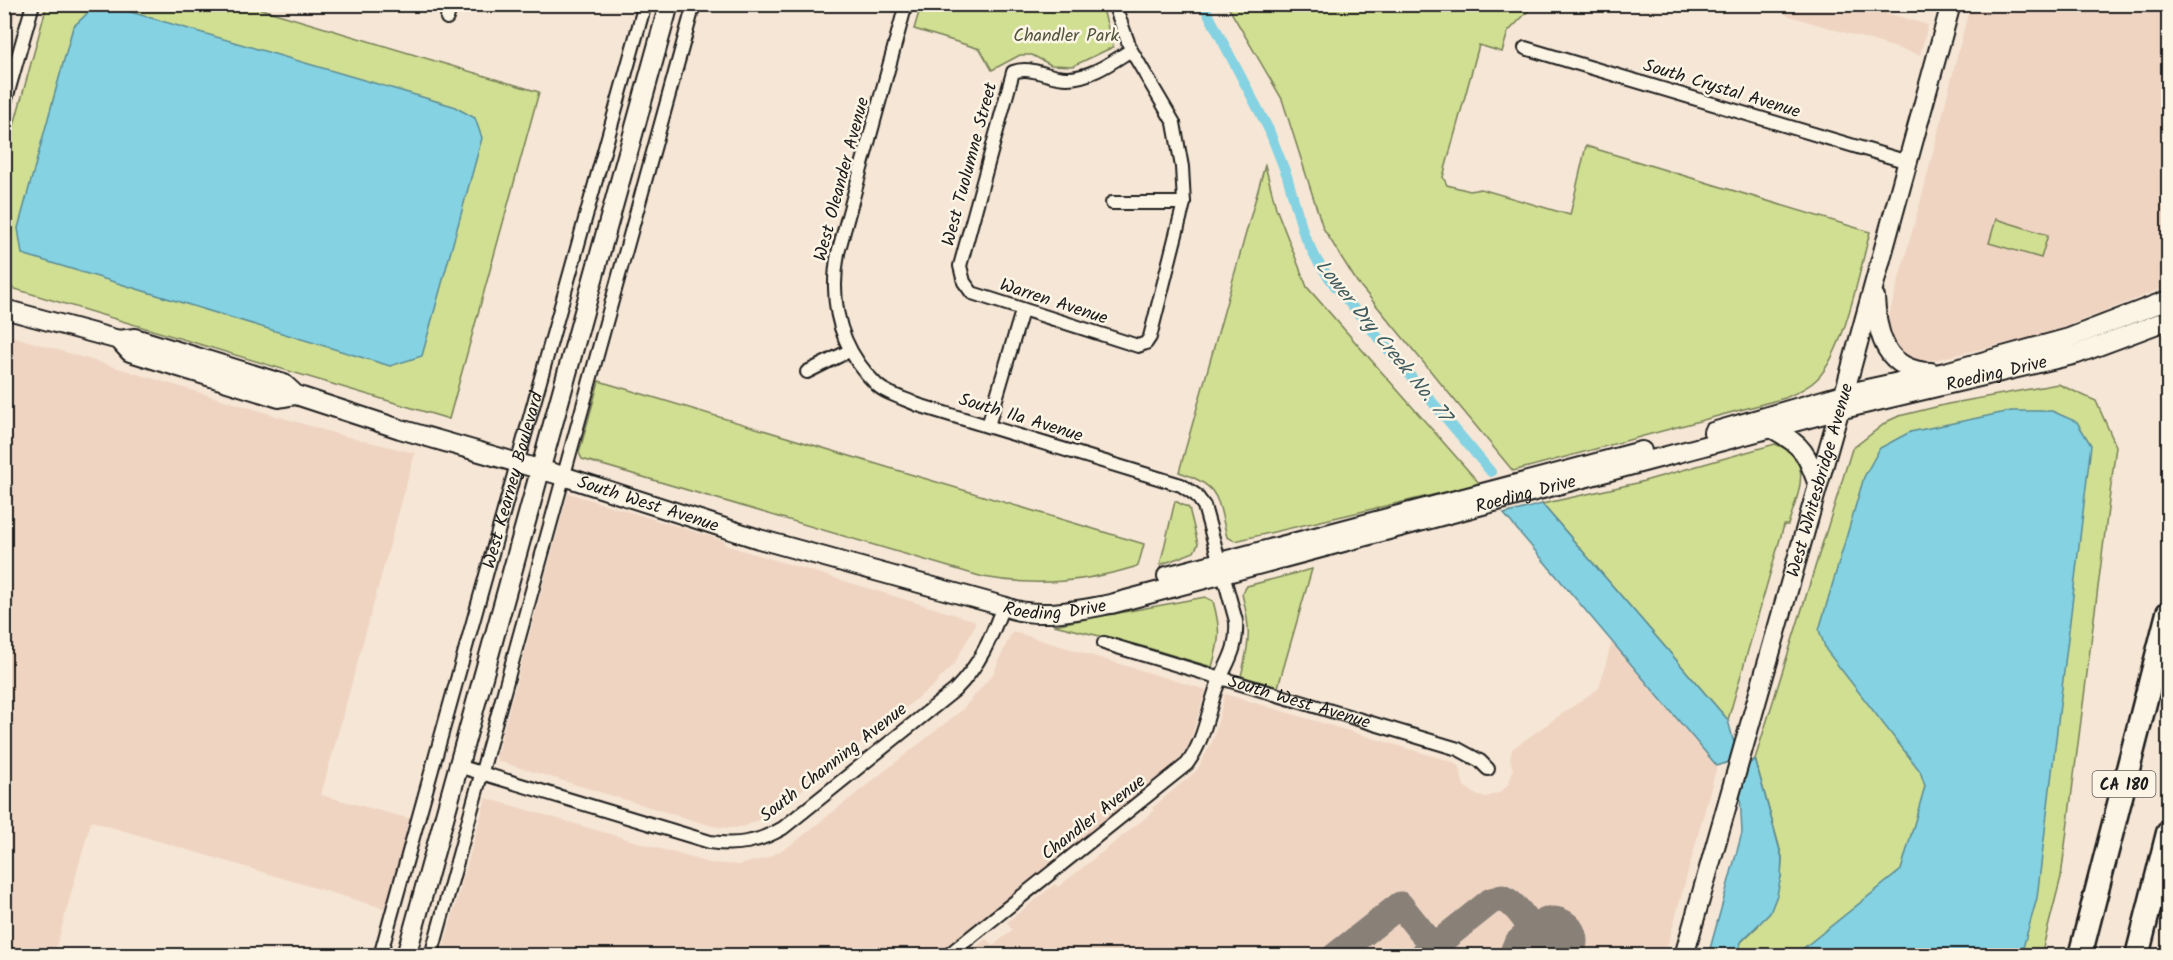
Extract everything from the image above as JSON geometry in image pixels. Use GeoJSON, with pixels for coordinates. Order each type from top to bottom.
{"type":"FeatureCollection","features":[{"type":"Feature","properties":{"kind":"highway","name":"CA 180"},"geometry":{"type":"LineString","coordinates":[[2080,956],[2169,613]]}},
{"type":"Feature","properties":{"kind":"highway"},"geometry":{"type":"LineString","coordinates":[[2137,956],[2169,833]]}},
{"type":"Feature","properties":{"kind":"street"},"geometry":{"type":"LineString","coordinates":[[4,106],[33,4]]}},
{"type":"Feature","properties":{"kind":"street"},"geometry":{"type":"LineString","coordinates":[[447,18],[451,4]]}},
{"type":"Feature","properties":{"kind":"street","name":"West Kearney Boulevard"},"geometry":{"type":"LineString","coordinates":[[380,956],[645,4]]}},
{"type":"Feature","properties":{"kind":"street","name":"West Kearney Boulevard"},"geometry":{"type":"LineString","coordinates":[[406,956],[669,4]]}},
{"type":"Feature","properties":{"kind":"street"},"geometry":{"type":"LineString","coordinates":[[430,956],[694,4]]}},
{"type":"Feature","properties":{"kind":"street","name":"West Oleander Avenue"},"geometry":{"type":"LineString","coordinates":[[849,351],[834,302],[834,278],[838,253],[906,4]]}},
{"type":"Feature","properties":{"kind":"street"},"geometry":{"type":"LineString","coordinates":[[1112,203],[1184,203],[1182,167],[1174,123],[1131,50],[1114,4]]}},
{"type":"Feature","properties":{"kind":"street","name":"West Whitesbridge Avenue"},"geometry":{"type":"LineString","coordinates":[[1684,956],[1875,282],[1951,4]]}},
{"type":"Feature","properties":{"kind":"street","name":"South Crystal Avenue"},"geometry":{"type":"LineString","coordinates":[[1525,48],[1908,162]]}},
{"type":"Feature","properties":{"kind":"street","name":"West Tuolumne Street"},"geometry":{"type":"LineString","coordinates":[[960,266],[1013,72],[1023,68],[1068,78],[1099,70],[1131,50]]}},
{"type":"Feature","properties":{"kind":"street","name":"Warren Avenue"},"geometry":{"type":"LineString","coordinates":[[960,266],[964,282],[972,293],[1022,311],[1138,346],[1146,343],[1150,337],[1184,203]]}},
{"type":"Feature","properties":{"kind":"street"},"geometry":{"type":"LineString","coordinates":[[1875,282],[1878,326],[1884,345],[1896,360],[1914,372],[1945,372]]}},
{"type":"Feature","properties":{"kind":"street","name":"Roeding Drive"},"geometry":{"type":"LineString","coordinates":[[1003,606],[1019,600],[1056,601],[1082,597],[1221,569],[1773,429],[1841,402],[2069,338],[2169,300]]}},
{"type":"Feature","properties":{"kind":"street","name":"South West Avenue"},"geometry":{"type":"LineString","coordinates":[[4,309],[119,340],[135,338],[284,384],[296,395],[517,464],[563,476],[759,539],[1003,606]]}},
{"type":"Feature","properties":{"kind":"street"},"geometry":{"type":"LineString","coordinates":[[988,426],[1022,311]]}},
{"type":"Feature","properties":{"kind":"street","name":"Roeding Drive"},"geometry":{"type":"LineString","coordinates":[[1221,569],[1714,432],[1841,402],[2077,354],[2169,320]]}},
{"type":"Feature","properties":{"kind":"street"},"geometry":{"type":"LineString","coordinates":[[807,372],[849,351]]}},
{"type":"Feature","properties":{"kind":"street","name":"South Ila Avenue"},"geometry":{"type":"LineString","coordinates":[[849,351],[878,387],[918,405],[1181,485],[1196,495]]}},
{"type":"Feature","properties":{"kind":"street"},"geometry":{"type":"LineString","coordinates":[[1773,429],[1791,438],[1803,451],[1809,459],[1818,485]]}},
{"type":"Feature","properties":{"kind":"street","name":"Chandler Avenue"},"geometry":{"type":"LineString","coordinates":[[947,956],[1181,771],[1195,754],[1217,688],[1229,663],[1236,633],[1236,621],[1211,525],[1204,506],[1196,495]]}},
{"type":"Feature","properties":{"kind":"street","name":"South Channing Avenue"},"geometry":{"type":"LineString","coordinates":[[458,766],[710,842],[741,844],[757,840],[783,828],[955,690],[967,678],[987,649],[1003,606]]}},
{"type":"Feature","properties":{"kind":"street","name":"South West Avenue"},"geometry":{"type":"LineString","coordinates":[[1104,643],[1458,749],[1480,760],[1488,770]]}},
{"type":"Feature","properties":{"kind":"street"},"geometry":{"type":"LineString","coordinates":[[4,954],[10,956]]}},
{"type":"Feature","properties":{"kind":"shaded area"},"geometry":{"type":"Polygon","coordinates":[[[4,5],[18,5],[5,53],[4,5]]]}},
{"type":"Feature","properties":{"kind":"shaded area"},"geometry":{"type":"Polygon","coordinates":[[[1789,5],[1859,5],[1928,25],[1920,55],[1786,15],[1789,5]]]}},
{"type":"Feature","properties":{"kind":"shaded area"},"geometry":{"type":"Polygon","coordinates":[[[1970,5],[2168,5],[2168,286],[2050,333],[1934,360],[1916,360],[1900,352],[1894,345],[1888,328],[1888,319],[1970,5]]]}},
{"type":"Feature","properties":{"kind":"shaded area"},"geometry":{"type":"Polygon","coordinates":[[[5,334],[340,435],[415,453],[321,795],[411,819],[386,909],[91,821],[54,955],[5,955],[5,334]]]}},
{"type":"Feature","properties":{"kind":"shaded area"},"geometry":{"type":"Polygon","coordinates":[[[568,493],[725,541],[725,545],[973,620],[974,627],[955,663],[934,685],[770,815],[745,826],[732,828],[712,826],[498,761],[496,757],[568,493]]]}},
{"type":"Feature","properties":{"kind":"shaded area"},"geometry":{"type":"Polygon","coordinates":[[[1014,632],[1206,690],[1189,745],[1174,767],[936,955],[441,956],[486,798],[709,863],[739,865],[767,858],[791,845],[962,710],[993,674],[1014,632]]]}},
{"type":"Feature","properties":{"kind":"shaded area"},"geometry":{"type":"Polygon","coordinates":[[[1612,641],[1717,766],[1665,955],[965,956],[986,939],[993,946],[1012,930],[1007,922],[1055,884],[1058,887],[1154,811],[1152,808],[1197,770],[1213,740],[1225,694],[1453,762],[1459,767],[1464,786],[1478,796],[1487,797],[1501,792],[1509,783],[1513,770],[1510,758],[1512,749],[1599,688],[1612,641]]]}},
{"type":"Feature","properties":{"kind":"green space"},"geometry":{"type":"Polygon","coordinates":[[[47,5],[248,5],[539,92],[449,419],[5,286],[5,158],[47,5]]]}},
{"type":"Feature","properties":{"kind":"green space","name":"Chandler Park"},"geometry":{"type":"Polygon","coordinates":[[[921,5],[1102,5],[1113,47],[1073,66],[1051,65],[1032,55],[1020,55],[992,70],[980,49],[914,29],[921,5]]]}},
{"type":"Feature","properties":{"kind":"green space"},"geometry":{"type":"Polygon","coordinates":[[[1227,5],[1534,5],[1508,32],[1502,52],[1479,45],[1443,177],[1447,185],[1470,191],[1481,189],[1570,215],[1586,146],[1870,232],[1850,310],[1836,350],[1827,366],[1810,385],[1785,398],[1513,471],[1357,282],[1323,228],[1282,99],[1227,5]]]}},
{"type":"Feature","properties":{"kind":"green space"},"geometry":{"type":"Polygon","coordinates":[[[1265,165],[1276,208],[1307,287],[1480,484],[1235,541],[1227,537],[1218,503],[1210,488],[1193,477],[1179,472],[1265,165]]]}},
{"type":"Feature","properties":{"kind":"green space"},"geometry":{"type":"Polygon","coordinates":[[[1996,219],[2048,235],[2041,258],[1989,243],[1996,219]]]}},
{"type":"Feature","properties":{"kind":"green space"},"geometry":{"type":"Polygon","coordinates":[[[599,381],[1144,544],[1138,566],[1099,576],[1061,581],[1023,582],[983,577],[582,459],[579,453],[599,381]]]}},
{"type":"Feature","properties":{"kind":"green space"},"geometry":{"type":"Polygon","coordinates":[[[2058,384],[2096,401],[2116,446],[2061,877],[2041,955],[1737,956],[1741,942],[1758,926],[1781,877],[1782,857],[1755,759],[1852,449],[1888,421],[1899,416],[1948,404],[2058,384]]]}},
{"type":"Feature","properties":{"kind":"green space"},"geometry":{"type":"Polygon","coordinates":[[[1775,444],[1788,451],[1796,459],[1801,479],[1788,525],[1784,525],[1728,720],[1542,504],[1637,483],[1775,444]]]}},
{"type":"Feature","properties":{"kind":"green space"},"geometry":{"type":"Polygon","coordinates":[[[1175,501],[1189,508],[1198,544],[1194,552],[1160,565],[1175,501]]]}},
{"type":"Feature","properties":{"kind":"green space"},"geometry":{"type":"Polygon","coordinates":[[[1312,569],[1278,687],[1241,676],[1248,635],[1242,594],[1247,586],[1312,569]]]}},
{"type":"Feature","properties":{"kind":"green space"},"geometry":{"type":"Polygon","coordinates":[[[1205,597],[1213,601],[1218,627],[1218,641],[1212,667],[1145,647],[1054,625],[1205,597]]]}},
{"type":"Feature","properties":{"kind":"water"},"geometry":{"type":"Polygon","coordinates":[[[1424,5],[1472,5],[1469,9],[1430,8],[1424,5]]]}},
{"type":"Feature","properties":{"kind":"water"},"geometry":{"type":"Polygon","coordinates":[[[93,8],[117,8],[453,106],[475,118],[482,138],[422,356],[390,366],[22,254],[18,228],[73,27],[93,8]]]}},
{"type":"Feature","properties":{"kind":"water"},"geometry":{"type":"Polygon","coordinates":[[[2011,411],[2052,411],[2077,422],[2091,445],[2037,898],[2021,955],[1795,955],[1901,870],[1925,786],[1920,771],[1826,650],[1819,630],[1864,477],[1880,448],[1910,432],[2011,411]]]}},
{"type":"Feature","properties":{"kind":"water"},"geometry":{"type":"Polygon","coordinates":[[[1542,504],[1728,720],[1734,743],[1729,762],[1717,766],[1504,514],[1542,504]]]}},
{"type":"Feature","properties":{"kind":"water"},"geometry":{"type":"Polygon","coordinates":[[[1755,759],[1782,858],[1777,895],[1770,913],[1741,942],[1737,955],[1708,956],[1742,833],[1740,793],[1748,765],[1755,759]]]}},
{"type":"Feature","properties":{"kind":"waterway","name":"Lower Dry Creek No. 77"},"geometry":{"type":"LineString","coordinates":[[1203,4],[1269,130],[1287,176],[1304,235],[1318,262],[1335,286],[1491,472]]}},
{"type":"Feature","properties":{"kind":"taxiway"},"geometry":{"type":"LineString","coordinates":[[1422,956],[1491,901],[1502,898],[1518,910],[1531,929],[1534,943],[1529,956]]}},
{"type":"Feature","properties":{"kind":"taxiway"},"geometry":{"type":"LineString","coordinates":[[1335,956],[1400,905],[1441,956]]}},
{"type":"Feature","properties":{"kind":"runway"},"geometry":{"type":"LineString","coordinates":[[1534,956],[1553,941]]}}]}
